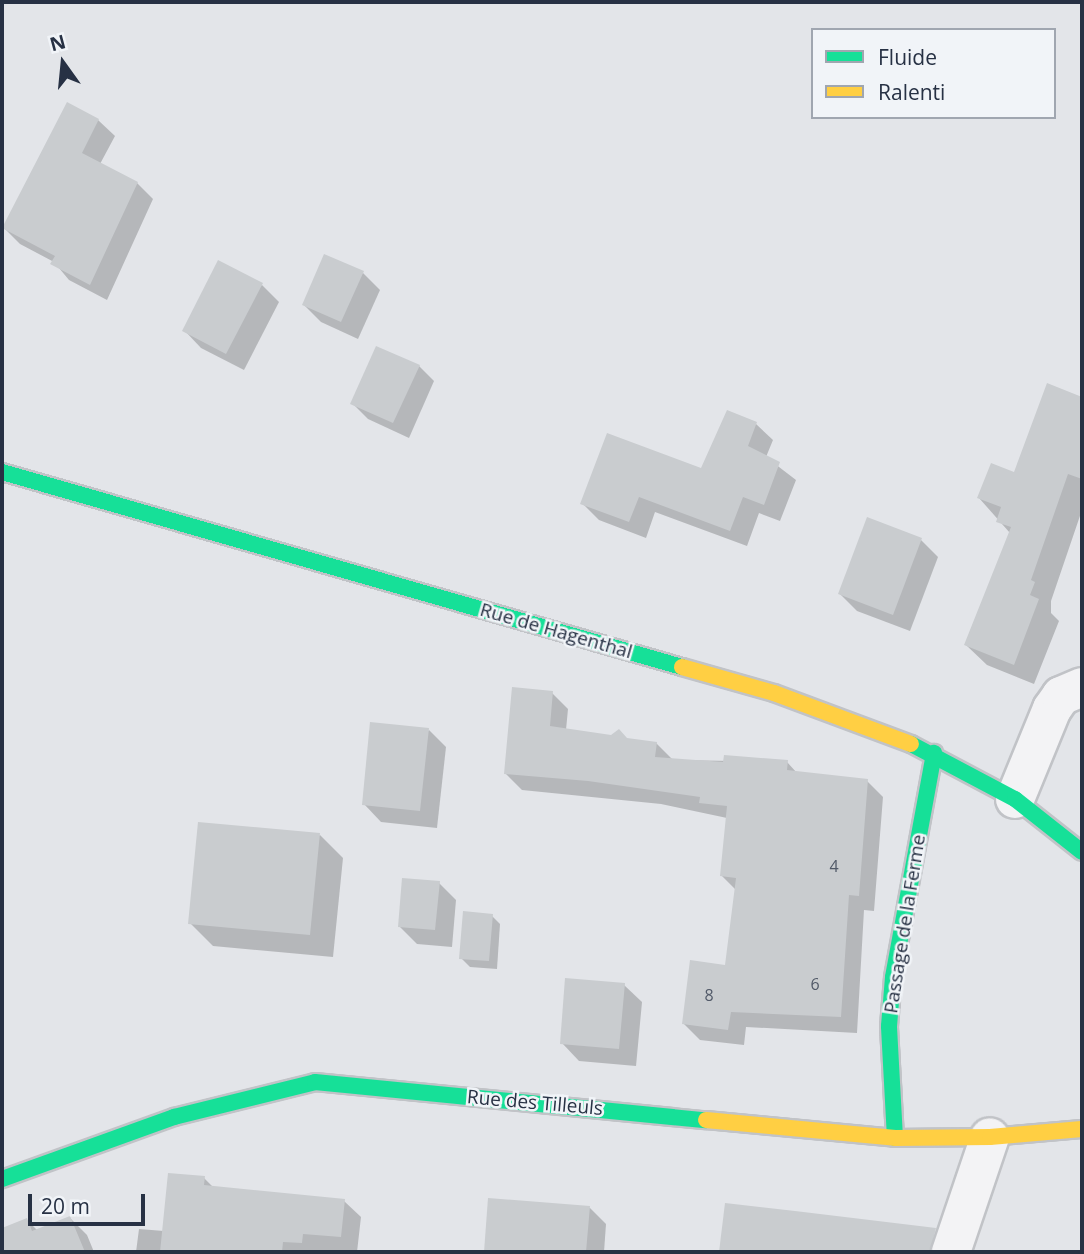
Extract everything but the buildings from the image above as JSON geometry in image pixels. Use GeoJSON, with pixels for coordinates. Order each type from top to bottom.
{"type":"FeatureCollection","features":[{"type":"Feature","properties":{"kind":"street","name":"Rue de Hagenthal"},"geometry":{"type":"LineString","coordinates":[[2,472],[774,693],[934,753],[1016,799],[1082,852]]}},
{"type":"Feature","properties":{"kind":"street"},"geometry":{"type":"LineString","coordinates":[[1016,799],[1052,709],[1061,696],[1082,687]]}},
{"type":"Feature","properties":{"kind":"street","name":"Passage de la Ferme"},"geometry":{"type":"LineString","coordinates":[[895,1138],[888,1026],[893,977],[934,753]]}},
{"type":"Feature","properties":{"kind":"street","name":"Rue des Tilleuls"},"geometry":{"type":"LineString","coordinates":[[2,1179],[174,1116],[315,1082],[895,1138],[990,1137],[1082,1129]]}},
{"type":"Feature","properties":{"kind":"street"},"geometry":{"type":"LineString","coordinates":[[951,1252],[990,1137]]}},
{"type":"Feature","properties":{"kind":"traffic: fast"},"geometry":{"type":"LineString","coordinates":[[2,472],[682,667]]}},
{"type":"Feature","properties":{"kind":"traffic: fast"},"geometry":{"type":"LineString","coordinates":[[911,744],[1015,799],[1082,852]]}},
{"type":"Feature","properties":{"kind":"traffic: fast"},"geometry":{"type":"LineString","coordinates":[[895,1138],[889,1026],[893,977],[934,753]]}},
{"type":"Feature","properties":{"kind":"traffic: fast"},"geometry":{"type":"LineString","coordinates":[[2,1179],[174,1117],[315,1082],[706,1120]]}},
{"type":"Feature","properties":{"kind":"traffic: slow"},"geometry":{"type":"LineString","coordinates":[[682,667],[774,693],[911,744]]}},
{"type":"Feature","properties":{"kind":"traffic: slow"},"geometry":{"type":"LineString","coordinates":[[706,1120],[895,1138],[990,1137],[1082,1129]]}}]}
